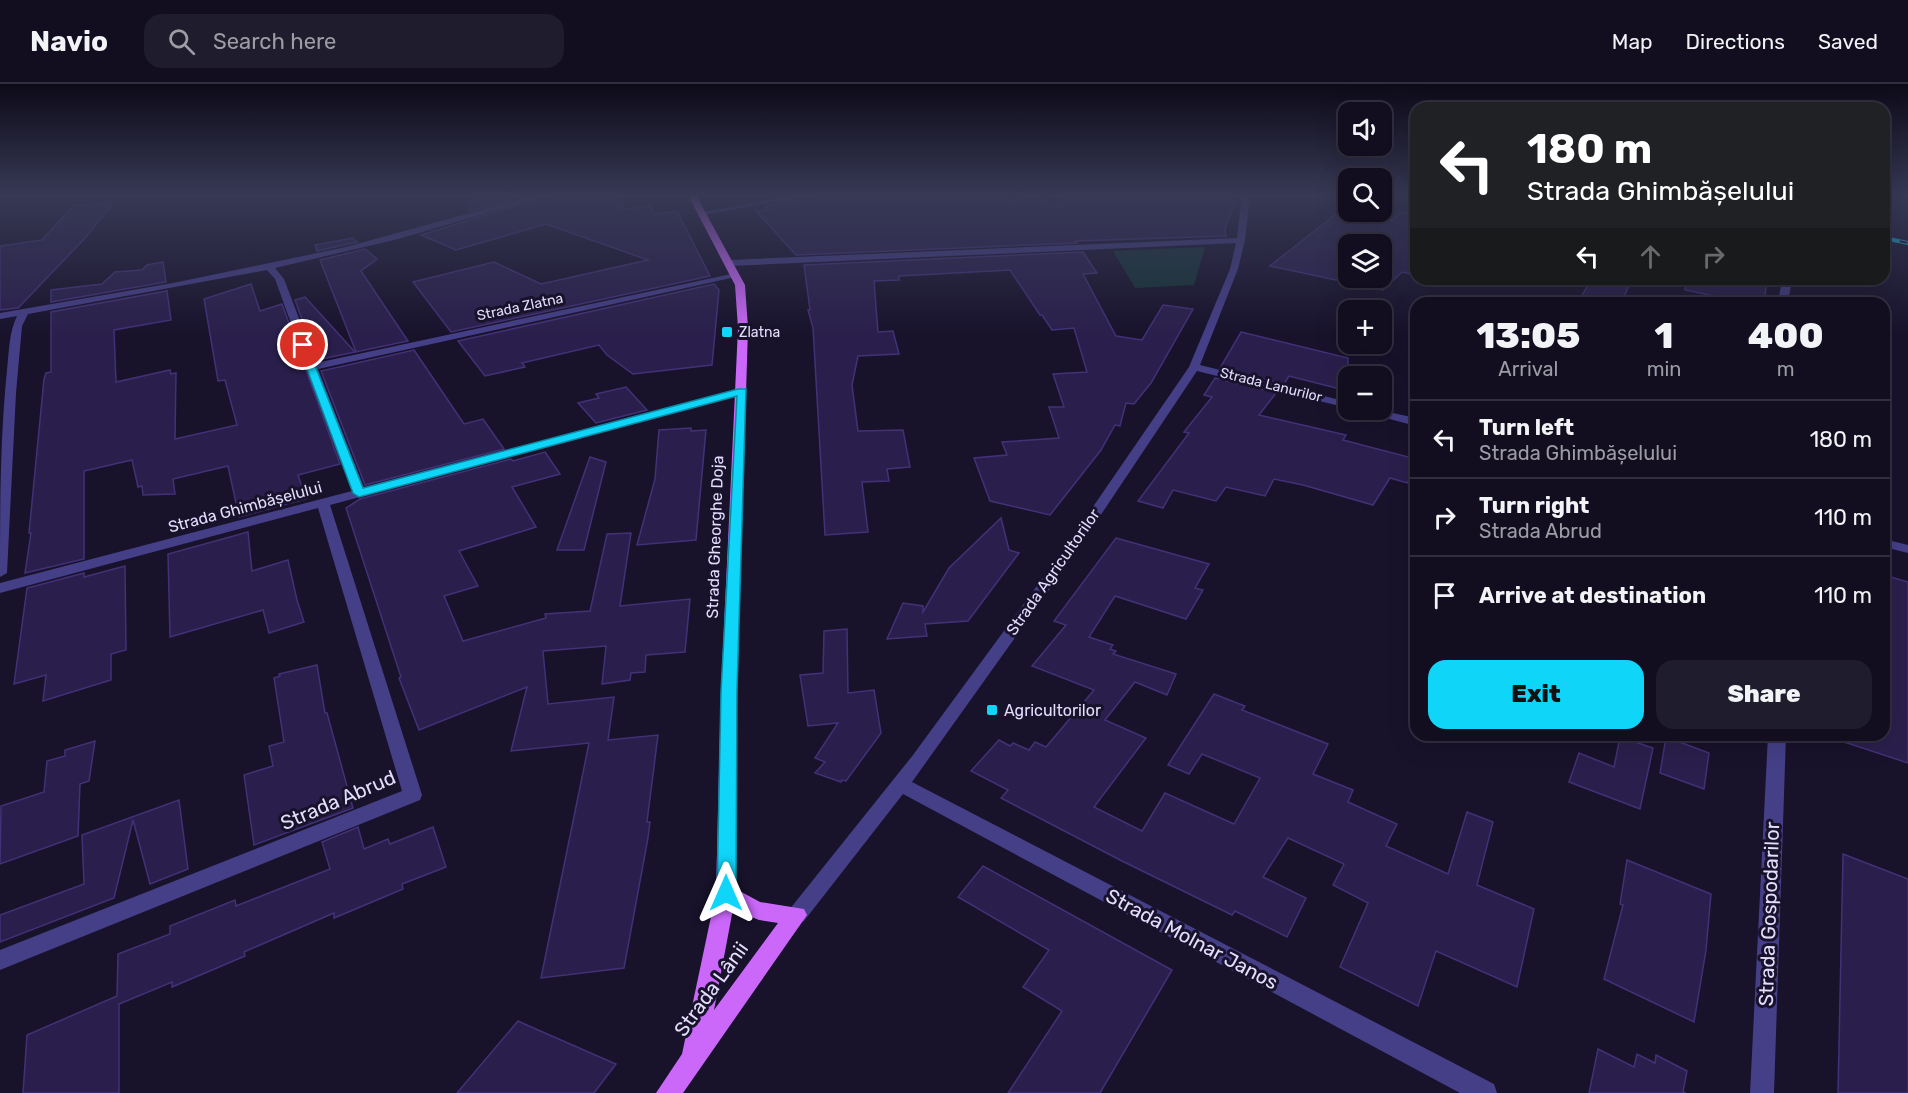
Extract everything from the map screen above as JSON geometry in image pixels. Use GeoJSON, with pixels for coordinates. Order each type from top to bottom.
{"type":"FeatureCollection","features":[{"type":"Feature","properties":{"kind":"main road","name":"Strada Gheorghe Doja"},"geometry":{"type":"LineString","coordinates":[[693,1058],[726,893],[729,691],[742,392],[743,306],[736,276],[718,242]]}},
{"type":"Feature","properties":{"kind":"main road"},"geometry":{"type":"LineString","coordinates":[[726,893],[749,909],[774,915],[796,915]]}},
{"type":"Feature","properties":{"kind":"main road","name":"Strada Lânii"},"geometry":{"type":"LineString","coordinates":[[668,1093],[796,915]]}},
{"type":"Feature","properties":{"kind":"street"},"geometry":{"type":"LineString","coordinates":[[0,316],[270,267],[375,242]]}},
{"type":"Feature","properties":{"kind":"street"},"geometry":{"type":"LineString","coordinates":[[729,263],[1195,242]]}},
{"type":"Feature","properties":{"kind":"street","name":"Strada Agricultorilor"},"geometry":{"type":"LineString","coordinates":[[796,915],[900,784],[1069,552],[1194,367],[1234,269],[1240,242]]}},
{"type":"Feature","properties":{"kind":"street"},"geometry":{"type":"LineString","coordinates":[[270,267],[279,279],[359,493]]}},
{"type":"Feature","properties":{"kind":"street","name":"Strada Zlatna"},"geometry":{"type":"LineString","coordinates":[[310,367],[736,276]]}},
{"type":"Feature","properties":{"kind":"street"},"geometry":{"type":"LineString","coordinates":[[0,573],[10,393],[17,326],[25,311]]}},
{"type":"Feature","properties":{"kind":"street","name":"Strada Lanurilor"},"geometry":{"type":"LineString","coordinates":[[1194,367],[1338,403]]}},
{"type":"Feature","properties":{"kind":"street","name":"Strada Ghimbășelului"},"geometry":{"type":"LineString","coordinates":[[0,588],[742,392]]}},
{"type":"Feature","properties":{"kind":"street"},"geometry":{"type":"LineString","coordinates":[[1392,416],[1410,421]]}},
{"type":"Feature","properties":{"kind":"street","name":"Strada Abrud"},"geometry":{"type":"LineString","coordinates":[[0,960],[413,795],[324,503]]}},
{"type":"Feature","properties":{"kind":"street"},"geometry":{"type":"LineString","coordinates":[[1890,544],[1908,549]]}},
{"type":"Feature","properties":{"kind":"street","name":"Strada Gospodarilor"},"geometry":{"type":"LineString","coordinates":[[1762,1093],[1777,741]]}},
{"type":"Feature","properties":{"kind":"street","name":"Strada Molnar Janos"},"geometry":{"type":"LineString","coordinates":[[900,784],[1485,1093]]}},
{"type":"Feature","properties":{"kind":"green space"},"geometry":{"type":"Polygon","coordinates":[[[1205,247],[1194,285],[1135,288],[1113,251],[1205,247]]]}},
{"type":"Feature","properties":{"kind":"building"},"geometry":{"type":"Polygon","coordinates":[[[27,242],[81,242],[18,308],[0,310],[0,246],[27,242]]]}},
{"type":"Feature","properties":{"kind":"building"},"geometry":{"type":"Polygon","coordinates":[[[331,242],[357,242],[317,251],[315,245],[331,242]]]}},
{"type":"Feature","properties":{"kind":"building"},"geometry":{"type":"Polygon","coordinates":[[[438,242],[483,242],[456,250],[438,242]]]}},
{"type":"Feature","properties":{"kind":"building"},"geometry":{"type":"Polygon","coordinates":[[[597,242],[693,242],[710,276],[451,332],[413,282],[494,262],[541,284],[648,260],[597,242]]]}},
{"type":"Feature","properties":{"kind":"building"},"geometry":{"type":"Polygon","coordinates":[[[784,242],[1077,243],[796,255],[784,242]]]}},
{"type":"Feature","properties":{"kind":"building"},"geometry":{"type":"Polygon","coordinates":[[[1300,242],[1338,242],[1338,280],[1270,266],[1300,242]]]}},
{"type":"Feature","properties":{"kind":"building"},"geometry":{"type":"Polygon","coordinates":[[[1392,242],[1410,242],[1410,274],[1402,272],[1392,281],[1392,242]]]}},
{"type":"Feature","properties":{"kind":"building"},"geometry":{"type":"Polygon","coordinates":[[[365,249],[377,259],[361,271],[408,341],[356,352],[320,260],[365,249]]]}},
{"type":"Feature","properties":{"kind":"building"},"geometry":{"type":"Polygon","coordinates":[[[1083,252],[1097,273],[1083,274],[1116,336],[1142,340],[1163,305],[1193,309],[1151,383],[1134,404],[1126,403],[1120,426],[1115,425],[1101,450],[1050,515],[990,501],[974,458],[1007,455],[1002,442],[1059,438],[1049,407],[1064,407],[1053,374],[1087,372],[1074,328],[1052,330],[1010,270],[899,276],[899,280],[874,281],[878,332],[893,331],[899,354],[858,356],[852,385],[858,431],[903,430],[910,467],[887,469],[889,481],[862,482],[868,532],[825,535],[813,328],[808,310],[810,310],[804,265],[1083,252]]]}},
{"type":"Feature","properties":{"kind":"building"},"geometry":{"type":"Polygon","coordinates":[[[163,262],[166,282],[51,302],[51,290],[102,284],[115,272],[142,270],[147,265],[163,262]]]}},
{"type":"Feature","properties":{"kind":"building"},"geometry":{"type":"Polygon","coordinates":[[[251,284],[260,311],[282,304],[340,464],[298,475],[306,499],[239,517],[228,466],[173,479],[175,494],[143,495],[142,486],[138,487],[132,460],[84,471],[84,559],[25,573],[31,533],[29,533],[44,379],[46,373],[51,372],[51,312],[167,291],[171,320],[114,330],[116,382],[170,370],[171,374],[176,373],[175,439],[237,425],[225,380],[218,381],[204,299],[251,284]]]}},
{"type":"Feature","properties":{"kind":"building"},"geometry":{"type":"Polygon","coordinates":[[[714,284],[719,290],[712,365],[633,374],[607,355],[599,345],[522,363],[525,367],[485,376],[458,341],[714,284]]]}},
{"type":"Feature","properties":{"kind":"building"},"geometry":{"type":"Polygon","coordinates":[[[1588,285],[1629,285],[1624,297],[1581,297],[1588,285]]]}},
{"type":"Feature","properties":{"kind":"building"},"geometry":{"type":"Polygon","coordinates":[[[1685,285],[1766,285],[1765,297],[1719,297],[1685,290],[1685,285]]]}},
{"type":"Feature","properties":{"kind":"building"},"geometry":{"type":"Polygon","coordinates":[[[305,297],[355,352],[317,360],[295,300],[305,297]]]}},
{"type":"Feature","properties":{"kind":"building"},"geometry":{"type":"Polygon","coordinates":[[[1241,332],[1348,358],[1348,366],[1338,366],[1338,388],[1289,376],[1284,384],[1220,368],[1241,332]]]}},
{"type":"Feature","properties":{"kind":"building"},"geometry":{"type":"Polygon","coordinates":[[[414,350],[464,424],[483,419],[504,449],[365,485],[321,371],[414,350]]]}},
{"type":"Feature","properties":{"kind":"building"},"geometry":{"type":"Polygon","coordinates":[[[1215,378],[1276,393],[1259,415],[1346,435],[1343,440],[1410,457],[1410,479],[1407,483],[1390,478],[1373,505],[1274,479],[1265,496],[1226,487],[1216,501],[1173,490],[1163,508],[1138,501],[1189,433],[1184,432],[1212,397],[1204,395],[1215,378]]]}},
{"type":"Feature","properties":{"kind":"building"},"geometry":{"type":"Polygon","coordinates":[[[626,387],[647,410],[596,423],[578,403],[599,398],[596,394],[626,387]]]}},
{"type":"Feature","properties":{"kind":"building"},"geometry":{"type":"Polygon","coordinates":[[[691,428],[691,431],[706,430],[696,540],[637,545],[655,479],[659,430],[691,428]]]}},
{"type":"Feature","properties":{"kind":"building"},"geometry":{"type":"Polygon","coordinates":[[[545,452],[560,474],[512,487],[536,527],[459,551],[478,586],[444,596],[463,641],[546,618],[545,614],[590,611],[607,534],[631,533],[620,606],[690,599],[685,652],[646,655],[645,672],[631,673],[630,680],[602,684],[606,646],[543,651],[548,704],[614,697],[608,740],[658,735],[647,822],[650,822],[648,838],[624,968],[541,978],[589,743],[511,751],[527,687],[419,730],[399,678],[401,677],[346,508],[360,499],[545,452]]]}},
{"type":"Feature","properties":{"kind":"building"},"geometry":{"type":"Polygon","coordinates":[[[590,457],[606,462],[584,550],[557,550],[590,457]]]}},
{"type":"Feature","properties":{"kind":"building"},"geometry":{"type":"Polygon","coordinates":[[[1001,518],[1009,550],[1019,553],[968,621],[925,624],[927,636],[887,639],[903,603],[923,606],[923,612],[949,568],[1001,518]]]}},
{"type":"Feature","properties":{"kind":"building"},"geometry":{"type":"Polygon","coordinates":[[[248,532],[252,571],[288,560],[304,622],[269,633],[263,610],[170,637],[168,554],[248,532]]]}},
{"type":"Feature","properties":{"kind":"building"},"geometry":{"type":"Polygon","coordinates":[[[1116,538],[1209,564],[1195,588],[1203,590],[1186,619],[1115,596],[1089,637],[1113,645],[1110,649],[1116,651],[1113,654],[1176,674],[1167,695],[1135,682],[1105,720],[1146,738],[1094,807],[1142,831],[1165,793],[1234,824],[1260,778],[1202,754],[1189,774],[1168,765],[1214,694],[1245,706],[1242,710],[1328,744],[1313,774],[1353,790],[1348,802],[1397,824],[1386,846],[1448,874],[1467,812],[1493,822],[1477,885],[1534,909],[1517,987],[1436,951],[1418,1006],[1340,967],[1368,903],[1333,885],[1344,864],[1288,838],[1263,877],[1306,898],[1287,937],[1235,911],[1232,915],[1001,798],[1008,790],[971,771],[999,740],[1010,746],[1013,743],[1029,750],[1035,742],[1046,747],[1094,690],[1032,666],[1066,625],[1054,621],[1116,538]]]}},
{"type":"Feature","properties":{"kind":"building"},"geometry":{"type":"Polygon","coordinates":[[[125,566],[126,650],[111,654],[111,680],[43,701],[46,675],[14,684],[27,588],[84,573],[84,577],[125,566]]]}},
{"type":"Feature","properties":{"kind":"building"},"geometry":{"type":"Polygon","coordinates":[[[1890,577],[1908,582],[1908,763],[1841,741],[1890,741],[1890,577]]]}},
{"type":"Feature","properties":{"kind":"building"},"geometry":{"type":"Polygon","coordinates":[[[847,629],[848,693],[874,690],[881,733],[846,781],[841,782],[815,773],[825,762],[815,758],[838,723],[808,726],[800,675],[823,673],[824,631],[847,629]]]}},
{"type":"Feature","properties":{"kind":"building"},"geometry":{"type":"Polygon","coordinates":[[[317,665],[325,713],[327,713],[353,808],[254,845],[244,775],[273,766],[269,746],[284,742],[274,678],[280,676],[279,674],[317,665]]]}},
{"type":"Feature","properties":{"kind":"building"},"geometry":{"type":"Polygon","coordinates":[[[95,741],[89,781],[80,784],[78,836],[0,864],[1,806],[44,792],[47,761],[65,756],[65,750],[95,741]]]}},
{"type":"Feature","properties":{"kind":"building"},"geometry":{"type":"Polygon","coordinates":[[[1619,741],[1632,741],[1653,748],[1640,809],[1569,782],[1579,753],[1614,767],[1619,741]]]}},
{"type":"Feature","properties":{"kind":"building"},"geometry":{"type":"Polygon","coordinates":[[[1665,741],[1677,741],[1709,753],[1704,789],[1660,773],[1665,741]]]}},
{"type":"Feature","properties":{"kind":"building"},"geometry":{"type":"Polygon","coordinates":[[[179,800],[188,869],[150,884],[133,820],[114,898],[0,942],[0,915],[84,884],[82,835],[179,800]]]}},
{"type":"Feature","properties":{"kind":"building"},"geometry":{"type":"Polygon","coordinates":[[[358,827],[364,849],[388,839],[390,844],[433,827],[446,867],[402,884],[403,889],[334,918],[334,913],[244,952],[245,956],[172,987],[172,982],[119,1004],[119,1093],[23,1093],[27,1035],[117,996],[118,954],[170,934],[170,926],[235,900],[236,906],[330,869],[322,842],[358,827]]]}},
{"type":"Feature","properties":{"kind":"building"},"geometry":{"type":"Polygon","coordinates":[[[1843,854],[1908,879],[1908,1093],[1838,1093],[1843,854]]]}},
{"type":"Feature","properties":{"kind":"building"},"geometry":{"type":"Polygon","coordinates":[[[1627,860],[1711,894],[1706,950],[1694,1022],[1604,979],[1623,905],[1620,904],[1627,860]]]}},
{"type":"Feature","properties":{"kind":"building"},"geometry":{"type":"Polygon","coordinates":[[[983,866],[1172,970],[1100,1093],[1008,1093],[1062,1011],[1023,987],[1049,950],[958,897],[983,866]]]}},
{"type":"Feature","properties":{"kind":"building"},"geometry":{"type":"Polygon","coordinates":[[[518,1021],[616,1064],[594,1093],[457,1093],[518,1021]]]}},
{"type":"Feature","properties":{"kind":"building"},"geometry":{"type":"Polygon","coordinates":[[[1598,1049],[1634,1067],[1637,1054],[1655,1063],[1656,1055],[1687,1071],[1683,1092],[1686,1093],[1589,1093],[1598,1049]]]}},
{"type":"Feature","properties":{"kind":"railway"},"geometry":{"type":"LineString","coordinates":[[1904,242],[1908,243]]}},
{"type":"Feature","properties":{"kind":"place","name":"Zlatna"},"geometry":{"type":"Point","coordinates":[727,332]}},
{"type":"Feature","properties":{"kind":"place","name":"Agricultorilor"},"geometry":{"type":"Point","coordinates":[992,710]}},
{"type":"Feature","properties":{"kind":"route"},"geometry":{"type":"LineString","coordinates":[[303,345],[359,493],[742,392],[729,691],[726,893]]}}]}
